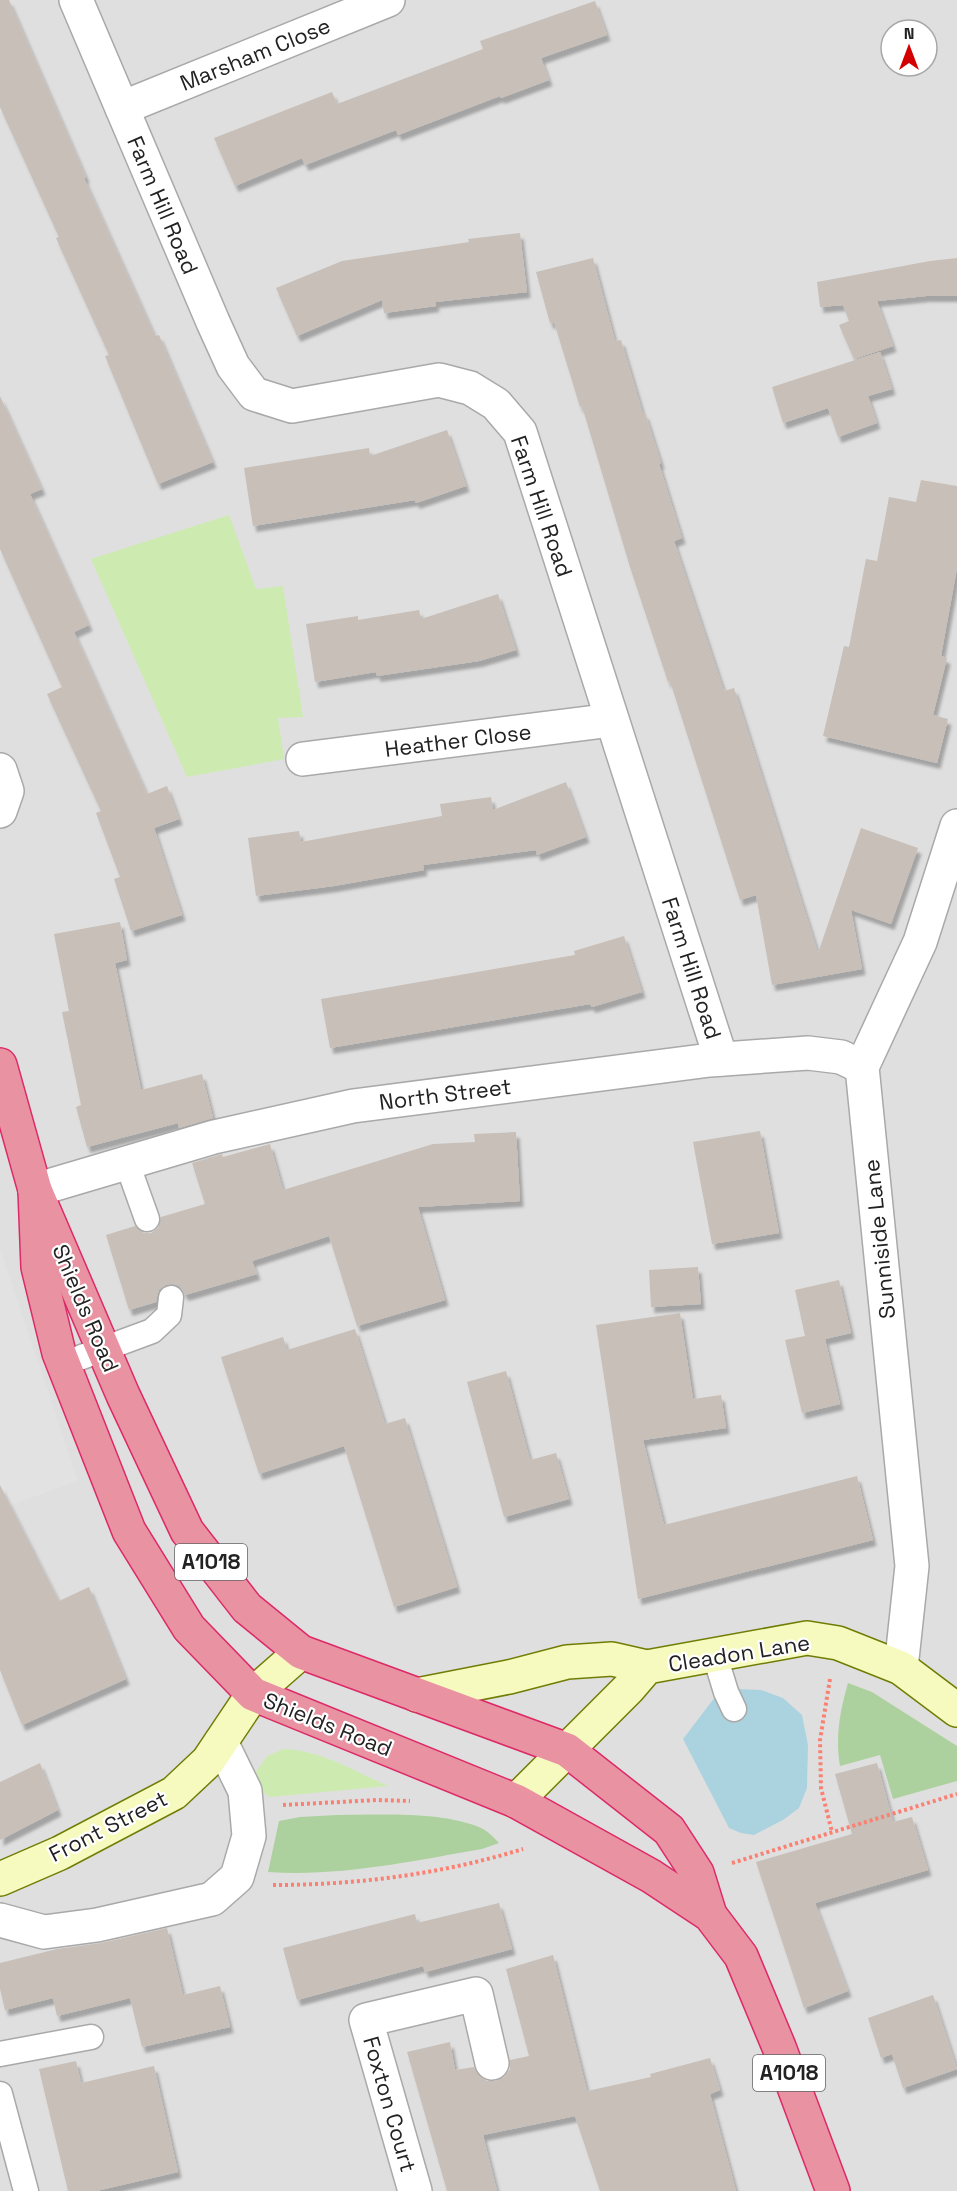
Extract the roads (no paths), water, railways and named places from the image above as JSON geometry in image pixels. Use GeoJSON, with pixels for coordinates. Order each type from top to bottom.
{"type":"FeatureCollection","features":[{"type":"Feature","properties":{"kind":"highway","name":"Shields Road"},"geometry":{"type":"LineString","coordinates":[[0,1065],[35,1190],[103,1349],[187,1531],[247,1608],[301,1652],[567,1750],[669,1830],[697,1874],[710,1915]]}},
{"type":"Feature","properties":{"kind":"highway","name":"Shields Road"},"geometry":{"type":"LineString","coordinates":[[35,1190],[38,1267],[59,1353],[129,1530],[189,1628],[253,1694],[516,1801],[651,1876],[710,1915],[741,1956],[779,2047],[833,2191]]}},
{"type":"Feature","properties":{"kind":"street","name":"Farm Hill Road"},"geometry":{"type":"LineString","coordinates":[[76,0],[233,366],[254,394],[292,406],[439,381],[470,388],[496,404],[519,432],[721,1059]]}},
{"type":"Feature","properties":{"kind":"street","name":"Marsham Close"},"geometry":{"type":"LineString","coordinates":[[122,108],[388,0]]}},
{"type":"Feature","properties":{"kind":"street","name":"Heather Close"},"geometry":{"type":"LineString","coordinates":[[303,759],[612,720]]}},
{"type":"Feature","properties":{"kind":"street"},"geometry":{"type":"LineString","coordinates":[[0,770],[7,791],[0,811]]}},
{"type":"Feature","properties":{"kind":"street"},"geometry":{"type":"LineString","coordinates":[[862,1067],[920,942],[957,826]]}},
{"type":"Feature","properties":{"kind":"street","name":"North Street"},"geometry":{"type":"LineString","coordinates":[[35,1190],[214,1137],[353,1106],[721,1059],[808,1053],[841,1057],[862,1067]]}},
{"type":"Feature","properties":{"kind":"street","name":"Sunniside Lane"},"geometry":{"type":"LineString","coordinates":[[862,1067],[912,1566],[901,1668]]}},
{"type":"Feature","properties":{"kind":"street","name":"Cleadon Lane"},"geometry":{"type":"LineString","coordinates":[[417,1695],[509,1677],[567,1662],[612,1659],[647,1667],[807,1638],[838,1643],[901,1668],[957,1710]]}},
{"type":"Feature","properties":{"kind":"street","name":"Front Street"},"geometry":{"type":"LineString","coordinates":[[0,1879],[60,1853],[174,1793],[208,1761],[253,1694],[301,1652]]}},
{"type":"Feature","properties":{"kind":"street","name":"Cleadon Lane"},"geometry":{"type":"LineString","coordinates":[[516,1801],[647,1667]]}},
{"type":"Feature","properties":{"kind":"street"},"geometry":{"type":"LineString","coordinates":[[0,1920],[44,1932],[97,1925],[212,1899],[237,1877],[249,1836],[245,1791],[221,1742]]}},
{"type":"Feature","properties":{"kind":"street","name":"Foxton Court"},"geometry":{"type":"LineString","coordinates":[[415,2191],[366,2020],[476,1994],[492,2063]]}},
{"type":"Feature","properties":{"kind":"lane"},"geometry":{"type":"LineString","coordinates":[[127,1163],[147,1220]]}},
{"type":"Feature","properties":{"kind":"lane"},"geometry":{"type":"LineString","coordinates":[[63,1364],[152,1331],[170,1315],[171,1298]]}},
{"type":"Feature","properties":{"kind":"lane"},"geometry":{"type":"LineString","coordinates":[[715,1656],[726,1692],[734,1708]]}},
{"type":"Feature","properties":{"kind":"lane"},"geometry":{"type":"LineString","coordinates":[[0,2054],[90,2037]]}},
{"type":"Feature","properties":{"kind":"lane"},"geometry":{"type":"LineString","coordinates":[[0,2094],[26,2191]]}},
{"type":"Feature","properties":{"kind":"water"},"geometry":{"type":"Polygon","coordinates":[[[737,1689],[761,1690],[783,1698],[802,1715],[808,1745],[807,1788],[799,1808],[783,1820],[754,1835],[729,1828],[683,1739],[715,1697],[737,1689]]]}}]}
